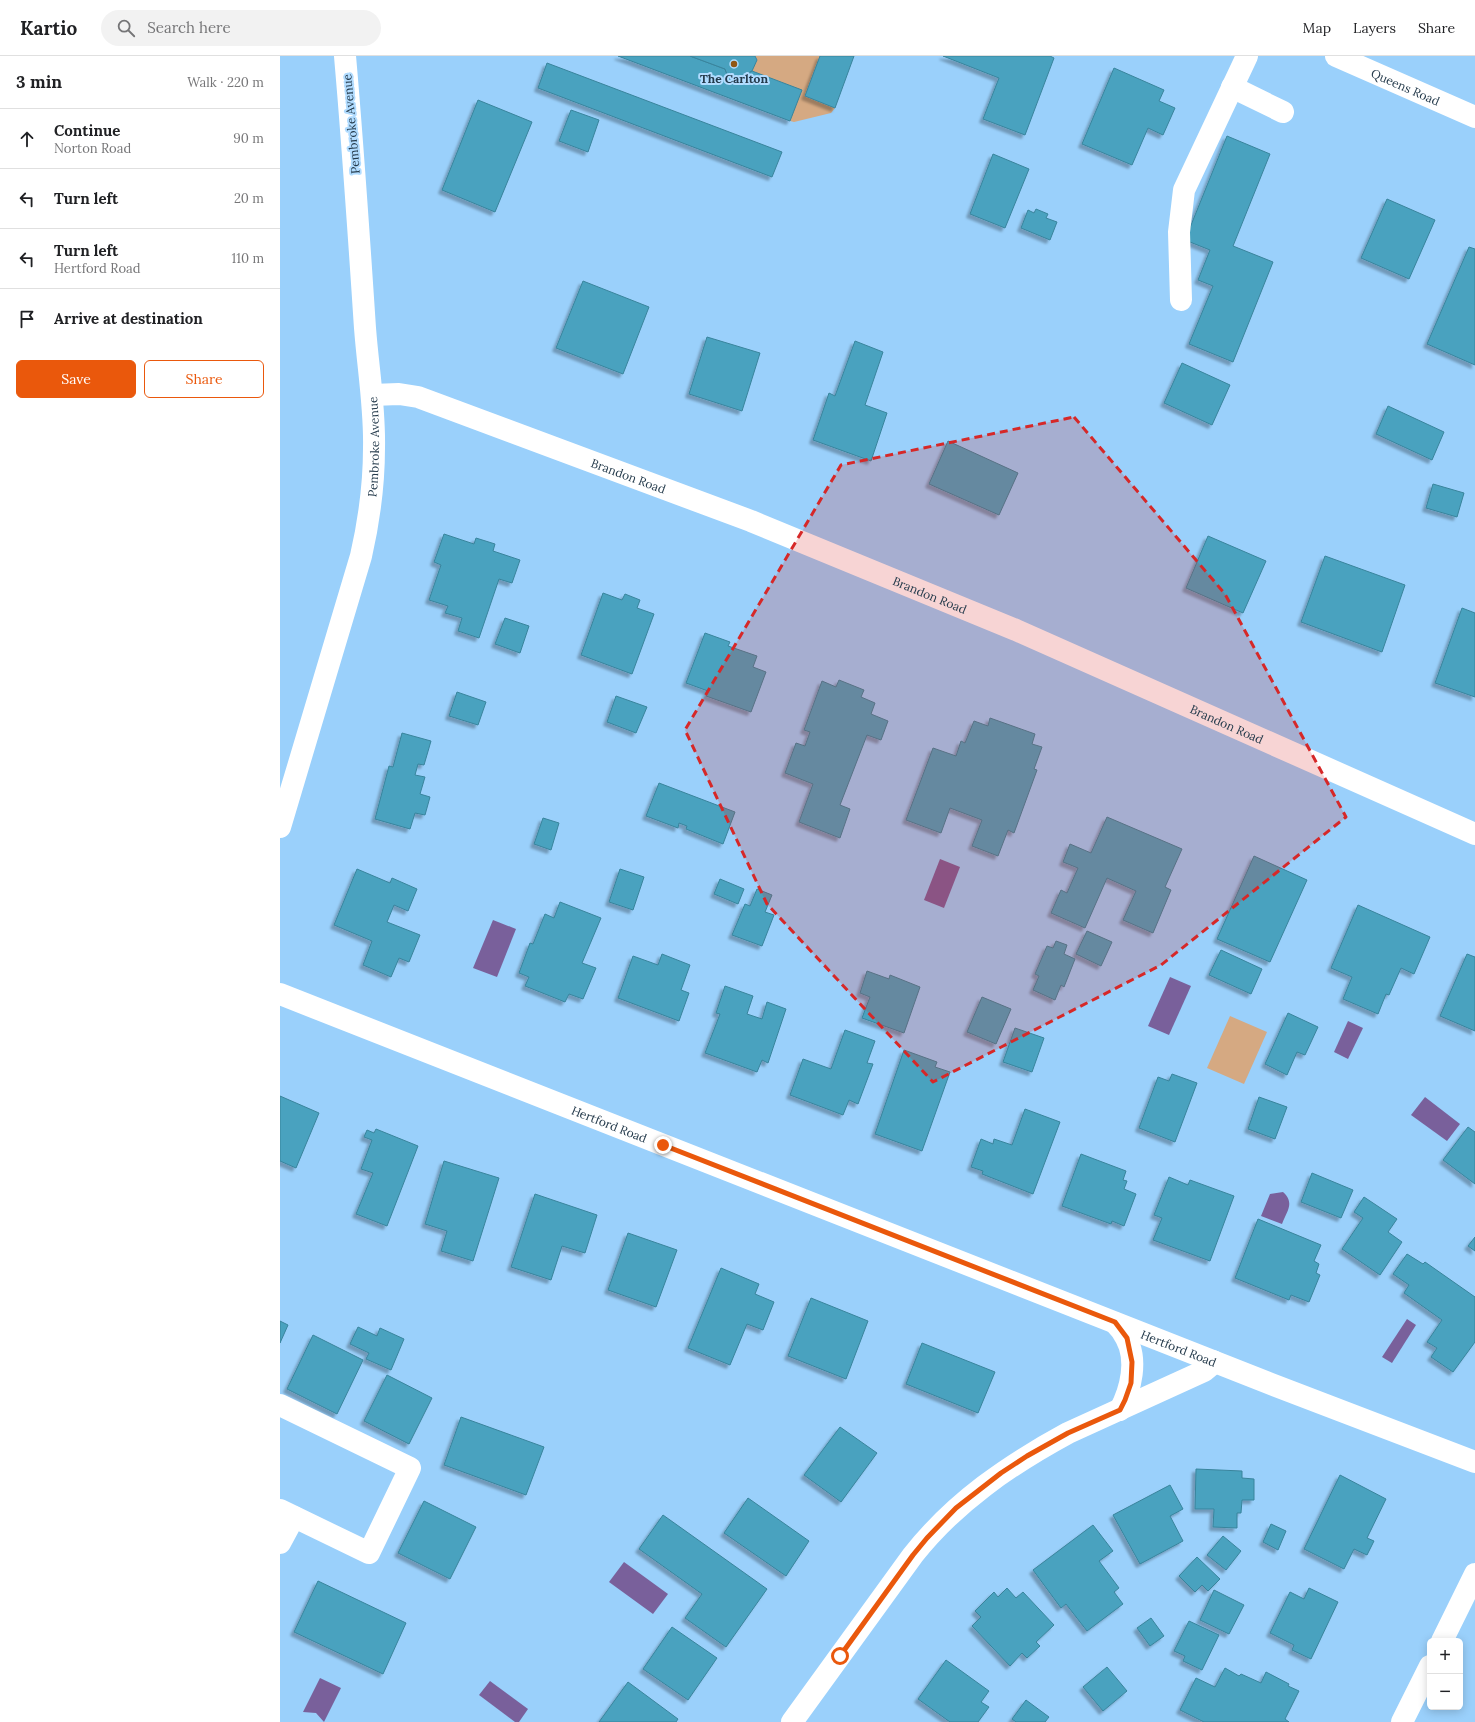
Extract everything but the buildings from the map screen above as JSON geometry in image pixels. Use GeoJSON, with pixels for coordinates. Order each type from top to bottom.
{"type":"FeatureCollection","features":[{"type":"Feature","properties":{"kind":"street","name":"Pembroke Avenue"},"geometry":{"type":"LineString","coordinates":[[280,826],[361,556],[367,530],[374,455],[372,395],[366,343],[345,56]]}},
{"type":"Feature","properties":{"kind":"street"},"geometry":{"type":"LineString","coordinates":[[1181,300],[1178,232],[1184,190],[1247,56]]}},
{"type":"Feature","properties":{"kind":"street","name":"Queens Road"},"geometry":{"type":"LineString","coordinates":[[1336,56],[1475,117]]}},
{"type":"Feature","properties":{"kind":"street"},"geometry":{"type":"LineString","coordinates":[[1232,87],[1283,112]]}},
{"type":"Feature","properties":{"kind":"street","name":"Brandon Road"},"geometry":{"type":"LineString","coordinates":[[372,395],[399,394],[418,396],[751,521],[1016,630],[1475,834]]}},
{"type":"Feature","properties":{"kind":"street","name":"Hertford Road"},"geometry":{"type":"LineString","coordinates":[[280,994],[1475,1462]]}},
{"type":"Feature","properties":{"kind":"street"},"geometry":{"type":"LineString","coordinates":[[1115,1322],[1127,1338],[1132,1362],[1131,1383],[1120,1410]]}},
{"type":"Feature","properties":{"kind":"street"},"geometry":{"type":"LineString","coordinates":[[792,1722],[913,1555],[956,1508],[1001,1473],[1027,1456],[1068,1433],[1204,1371],[1214,1361]]}},
{"type":"Feature","properties":{"kind":"street"},"geometry":{"type":"LineString","coordinates":[[280,1405],[410,1468],[370,1553],[287,1513],[280,1543]]}},
{"type":"Feature","properties":{"kind":"street"},"geometry":{"type":"LineString","coordinates":[[1443,1638],[1475,1574]]}},
{"type":"Feature","properties":{"kind":"street"},"geometry":{"type":"LineString","coordinates":[[1402,1722],[1427,1672]]}},
{"type":"Feature","properties":{"kind":"highlighted area"},"geometry":{"type":"Polygon","coordinates":[[[1074,417],[1225,594],[1346,817],[1161,965],[933,1082],[767,904],[685,730],[841,465],[1074,417]]]}},
{"type":"Feature","properties":{"kind":"shaded area"},"geometry":{"type":"Polygon","coordinates":[[[755,56],[820,56],[805,96],[835,108],[831,113],[794,122],[790,121],[801,90],[752,71],[757,60],[755,56]]]}},
{"type":"Feature","properties":{"kind":"shaded area"},"geometry":{"type":"Polygon","coordinates":[[[940,859],[960,867],[944,908],[924,900],[940,859]]]}},
{"type":"Feature","properties":{"kind":"shaded area"},"geometry":{"type":"Polygon","coordinates":[[[493,920],[516,929],[497,977],[473,968],[493,920]]]}},
{"type":"Feature","properties":{"kind":"shaded area"},"geometry":{"type":"Polygon","coordinates":[[[1170,977],[1191,986],[1169,1035],[1148,1026],[1170,977]]]}},
{"type":"Feature","properties":{"kind":"shaded area"},"geometry":{"type":"Polygon","coordinates":[[[1230,1016],[1267,1032],[1244,1084],[1207,1068],[1230,1016]]]}},
{"type":"Feature","properties":{"kind":"shaded area"},"geometry":{"type":"Polygon","coordinates":[[[1348,1021],[1363,1028],[1348,1059],[1334,1052],[1348,1021]]]}},
{"type":"Feature","properties":{"kind":"shaded area"},"geometry":{"type":"Polygon","coordinates":[[[1425,1097],[1460,1124],[1447,1141],[1411,1115],[1425,1097]]]}},
{"type":"Feature","properties":{"kind":"shaded area"},"geometry":{"type":"Polygon","coordinates":[[[1283,1192],[1289,1200],[1289,1207],[1282,1224],[1261,1216],[1270,1194],[1283,1192]]]}},
{"type":"Feature","properties":{"kind":"shaded area"},"geometry":{"type":"Polygon","coordinates":[[[1407,1319],[1416,1325],[1392,1363],[1382,1357],[1407,1319]]]}},
{"type":"Feature","properties":{"kind":"shaded area"},"geometry":{"type":"Polygon","coordinates":[[[624,1562],[668,1594],[653,1614],[609,1582],[624,1562]]]}},
{"type":"Feature","properties":{"kind":"shaded area"},"geometry":{"type":"Polygon","coordinates":[[[320,1678],[341,1688],[324,1722],[316,1713],[303,1712],[320,1678]]]}},
{"type":"Feature","properties":{"kind":"shaded area"},"geometry":{"type":"Polygon","coordinates":[[[490,1681],[528,1709],[519,1722],[515,1722],[479,1695],[490,1681]]]}},
{"type":"Feature","properties":{"kind":"place","name":"The Carlton"},"geometry":{"type":"Point","coordinates":[734,64]}},
{"type":"Feature","properties":{"kind":"route"},"geometry":{"type":"LineString","coordinates":[[663,1145],[1115,1322],[1127,1338],[1132,1362],[1131,1383],[1120,1410],[1068,1433],[1027,1456],[1001,1473],[956,1508],[913,1555],[840,1656]]}}]}
